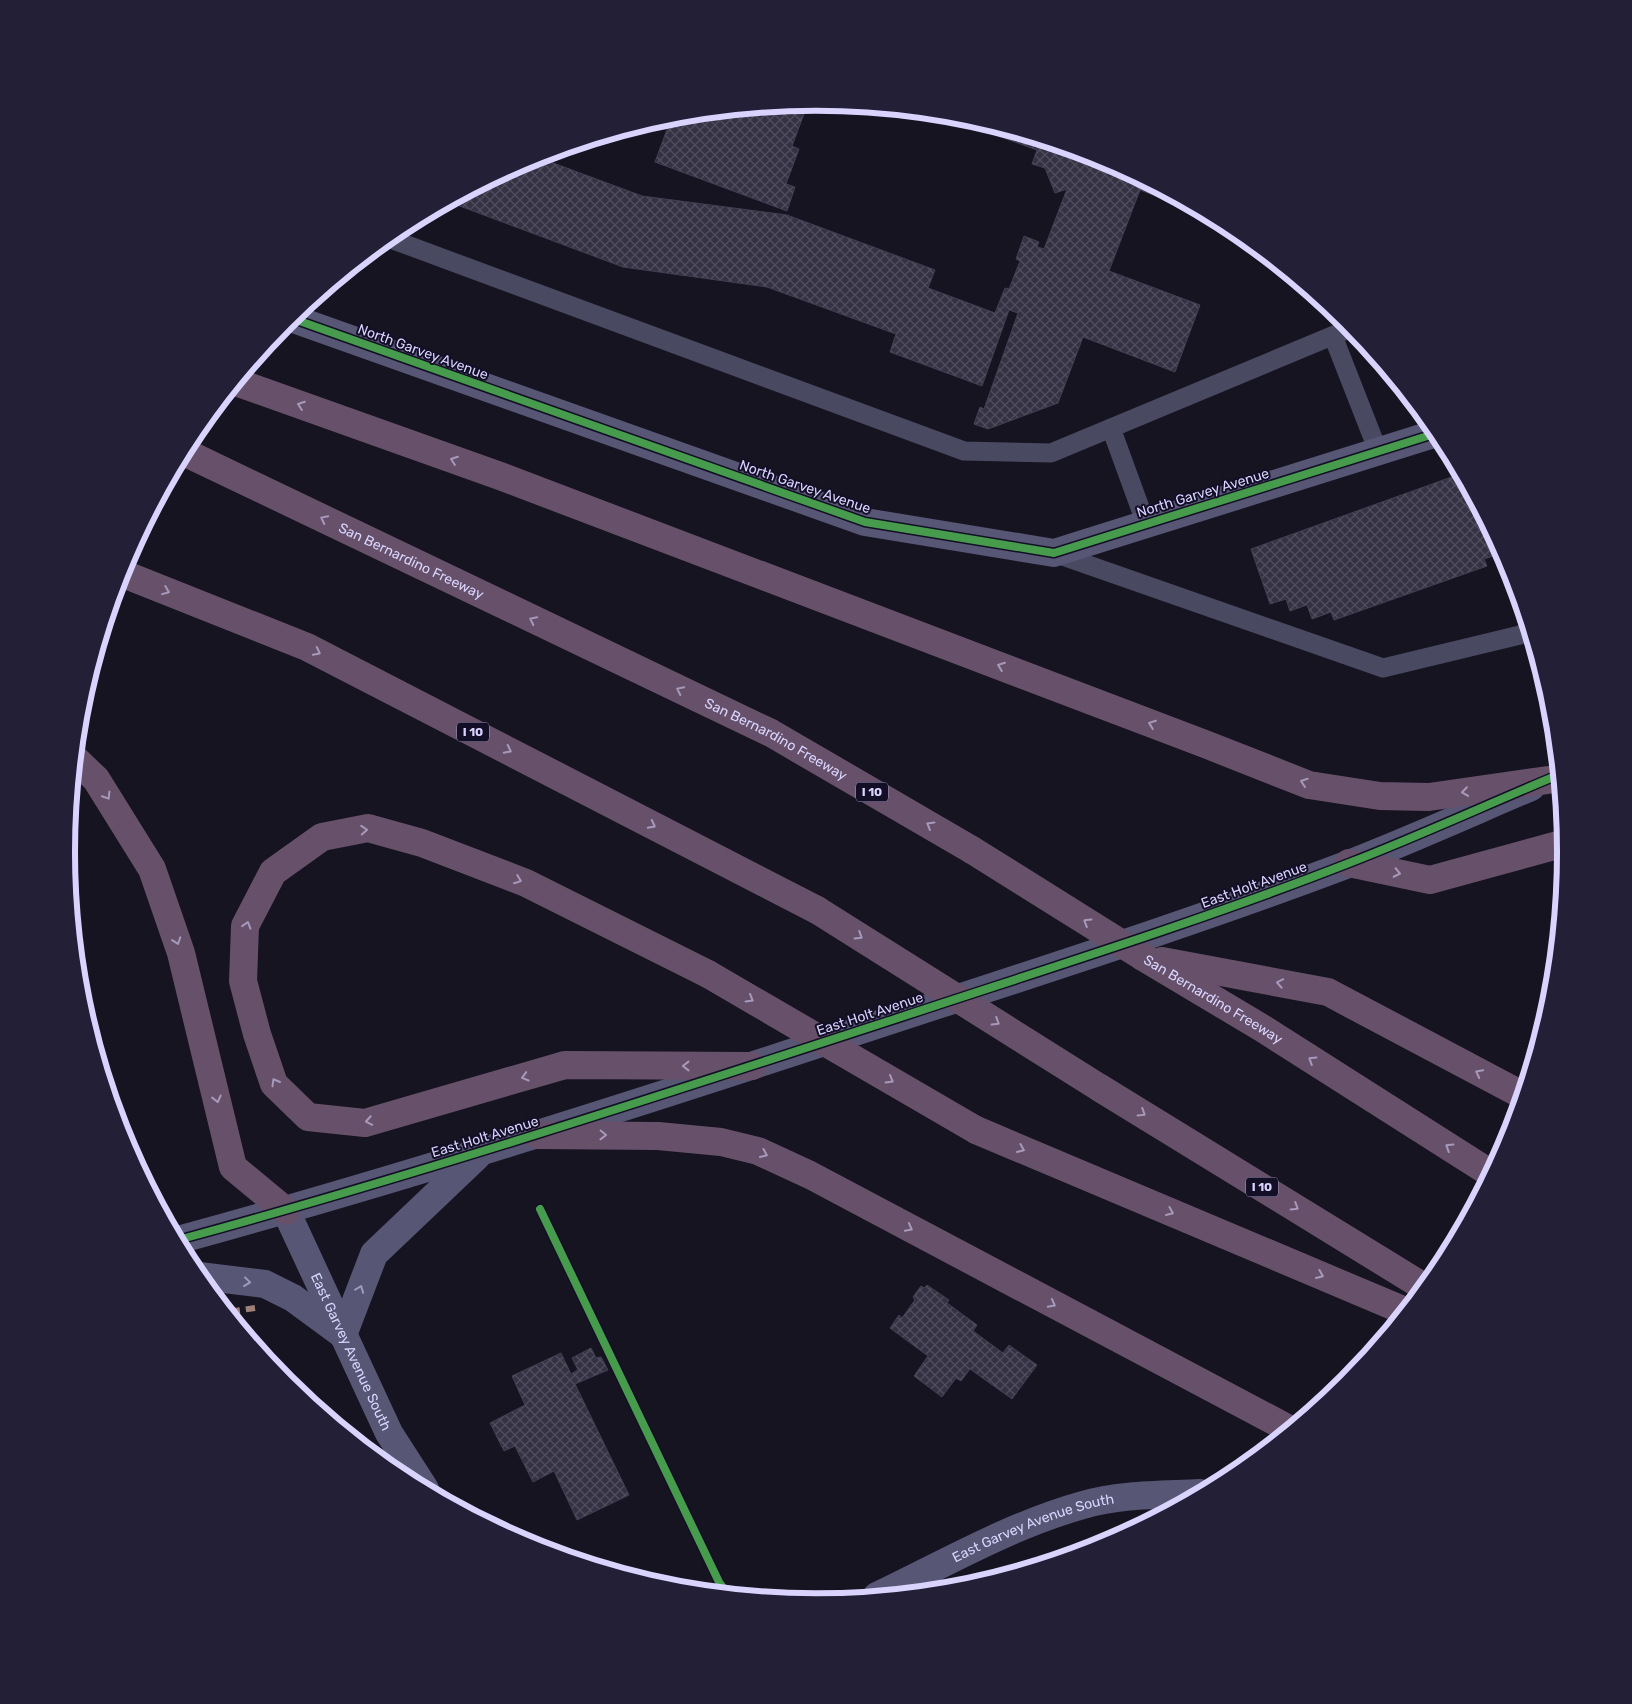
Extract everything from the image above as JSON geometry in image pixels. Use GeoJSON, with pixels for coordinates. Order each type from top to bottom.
{"type":"FeatureCollection","features":[{"type":"Feature","properties":{"kind":"highway"},"geometry":{"type":"LineString","coordinates":[[242,384],[509,480],[1186,736],[1309,785],[1380,796],[1429,797],[1553,778]]}},
{"type":"Feature","properties":{"kind":"highway","name":"San Bernardino Freeway"},"geometry":{"type":"LineString","coordinates":[[190,455],[772,733],[972,850],[1143,957],[1262,1028],[1485,1170]]}},
{"type":"Feature","properties":{"kind":"highway","name":"I 10"},"geometry":{"type":"LineString","coordinates":[[128,575],[307,647],[817,910],[1100,1088],[1418,1283]]}},
{"type":"Feature","properties":{"kind":"highway"},"geometry":{"type":"LineString","coordinates":[[80,764],[96,779],[152,869],[181,953],[233,1167],[286,1211]]}},
{"type":"Feature","properties":{"kind":"highway"},"geometry":{"type":"LineString","coordinates":[[752,1066],[565,1065],[366,1123],[308,1117],[274,1084],[257,1034],[243,981],[245,926],[273,872],[322,837],[368,828],[422,843],[526,883],[708,974],[976,1130],[1399,1309]]}},
{"type":"Feature","properties":{"kind":"highway"},"geometry":{"type":"LineString","coordinates":[[1349,863],[1430,880],[1557,845]]}},
{"type":"Feature","properties":{"kind":"highway"},"geometry":{"type":"LineString","coordinates":[[1143,957],[1328,992],[1517,1092]]}},
{"type":"Feature","properties":{"kind":"highway"},"geometry":{"type":"LineString","coordinates":[[537,1135],[658,1136],[721,1142],[758,1151],[818,1180],[1284,1426]]}},
{"type":"Feature","properties":{"kind":"street","name":"North Garvey Avenue"},"geometry":{"type":"LineString","coordinates":[[299,321],[864,522],[1054,553],[1429,436]]}},
{"type":"Feature","properties":{"kind":"street","name":"East Holt Avenue"},"geometry":{"type":"LineString","coordinates":[[184,1238],[286,1211],[537,1135],[1185,923],[1349,863],[1553,778]]}},
{"type":"Feature","properties":{"kind":"street"},"geometry":{"type":"LineString","coordinates":[[210,1277],[265,1284],[292,1298],[343,1335],[374,1254],[482,1152]]}},
{"type":"Feature","properties":{"kind":"street","name":"East Garvey Avenue South"},"geometry":{"type":"LineString","coordinates":[[286,1211],[389,1433],[417,1476]]}},
{"type":"Feature","properties":{"kind":"street"},"geometry":{"type":"LineString","coordinates":[[174,1223],[224,1228]]}},
{"type":"Feature","properties":{"kind":"street","name":"East Garvey Avenue South"},"geometry":{"type":"LineString","coordinates":[[892,1589],[1026,1524],[1084,1505],[1139,1496],[1187,1494]]}},
{"type":"Feature","properties":{"kind":"lane"},"geometry":{"type":"LineString","coordinates":[[397,241],[964,451],[1051,453],[1343,332]]}},
{"type":"Feature","properties":{"kind":"lane"},"geometry":{"type":"LineString","coordinates":[[1333,336],[1378,451]]}},
{"type":"Feature","properties":{"kind":"lane"},"geometry":{"type":"LineString","coordinates":[[1112,428],[1146,524]]}},
{"type":"Feature","properties":{"kind":"lane"},"geometry":{"type":"LineString","coordinates":[[1054,553],[1383,668],[1524,633]]}},
{"type":"Feature","properties":{"kind":"building"},"geometry":{"type":"Polygon","coordinates":[[[805,111],[792,146],[799,149],[786,184],[795,187],[787,211],[655,162],[668,126],[719,117],[805,111]]]}},
{"type":"Feature","properties":{"kind":"building"},"geometry":{"type":"Polygon","coordinates":[[[980,129],[1054,150],[1100,167],[1171,202],[1140,190],[1109,271],[1200,305],[1175,372],[1083,337],[1058,403],[988,429],[974,424],[980,407],[984,409],[1018,313],[1009,310],[982,386],[890,352],[896,334],[767,287],[623,267],[456,205],[488,187],[548,161],[642,196],[787,215],[935,270],[928,288],[995,313],[1005,288],[1009,289],[1020,261],[1016,259],[1024,236],[1039,242],[1037,247],[1044,249],[1067,189],[1055,193],[1045,168],[1032,164],[1037,150],[980,129]]]}},
{"type":"Feature","properties":{"kind":"building"},"geometry":{"type":"Polygon","coordinates":[[[1454,476],[1481,524],[1495,555],[1484,559],[1487,566],[1334,620],[1331,612],[1312,619],[1307,605],[1290,611],[1286,599],[1270,604],[1251,549],[1454,476]]]}},
{"type":"Feature","properties":{"kind":"building"},"geometry":{"type":"Polygon","coordinates":[[[927,1285],[949,1300],[947,1303],[977,1325],[973,1331],[1003,1353],[1009,1345],[1037,1365],[1012,1399],[970,1369],[961,1381],[956,1378],[942,1397],[914,1376],[928,1356],[890,1328],[899,1315],[902,1318],[915,1300],[913,1297],[921,1286],[924,1288],[927,1285]]]}},
{"type":"Feature","properties":{"kind":"building"},"geometry":{"type":"Polygon","coordinates":[[[591,1348],[596,1358],[601,1357],[608,1370],[575,1384],[629,1495],[577,1520],[554,1471],[533,1482],[515,1446],[504,1451],[490,1423],[525,1405],[512,1376],[561,1353],[571,1374],[578,1370],[572,1358],[591,1348]]]}},
{"type":"Feature","properties":{"kind":"marked path"},"geometry":{"type":"LineString","coordinates":[[235,1311],[255,1308]]}},
{"type":"Feature","properties":{"kind":"cycle path"},"geometry":{"type":"LineString","coordinates":[[299,321],[865,522],[1054,553],[1429,436]]}},
{"type":"Feature","properties":{"kind":"cycle path"},"geometry":{"type":"LineString","coordinates":[[184,1238],[269,1215],[539,1134],[1125,944],[1349,863],[1553,777]]}},
{"type":"Feature","properties":{"kind":"cycle path"},"geometry":{"type":"LineString","coordinates":[[540,1209],[723,1587]]}}]}
